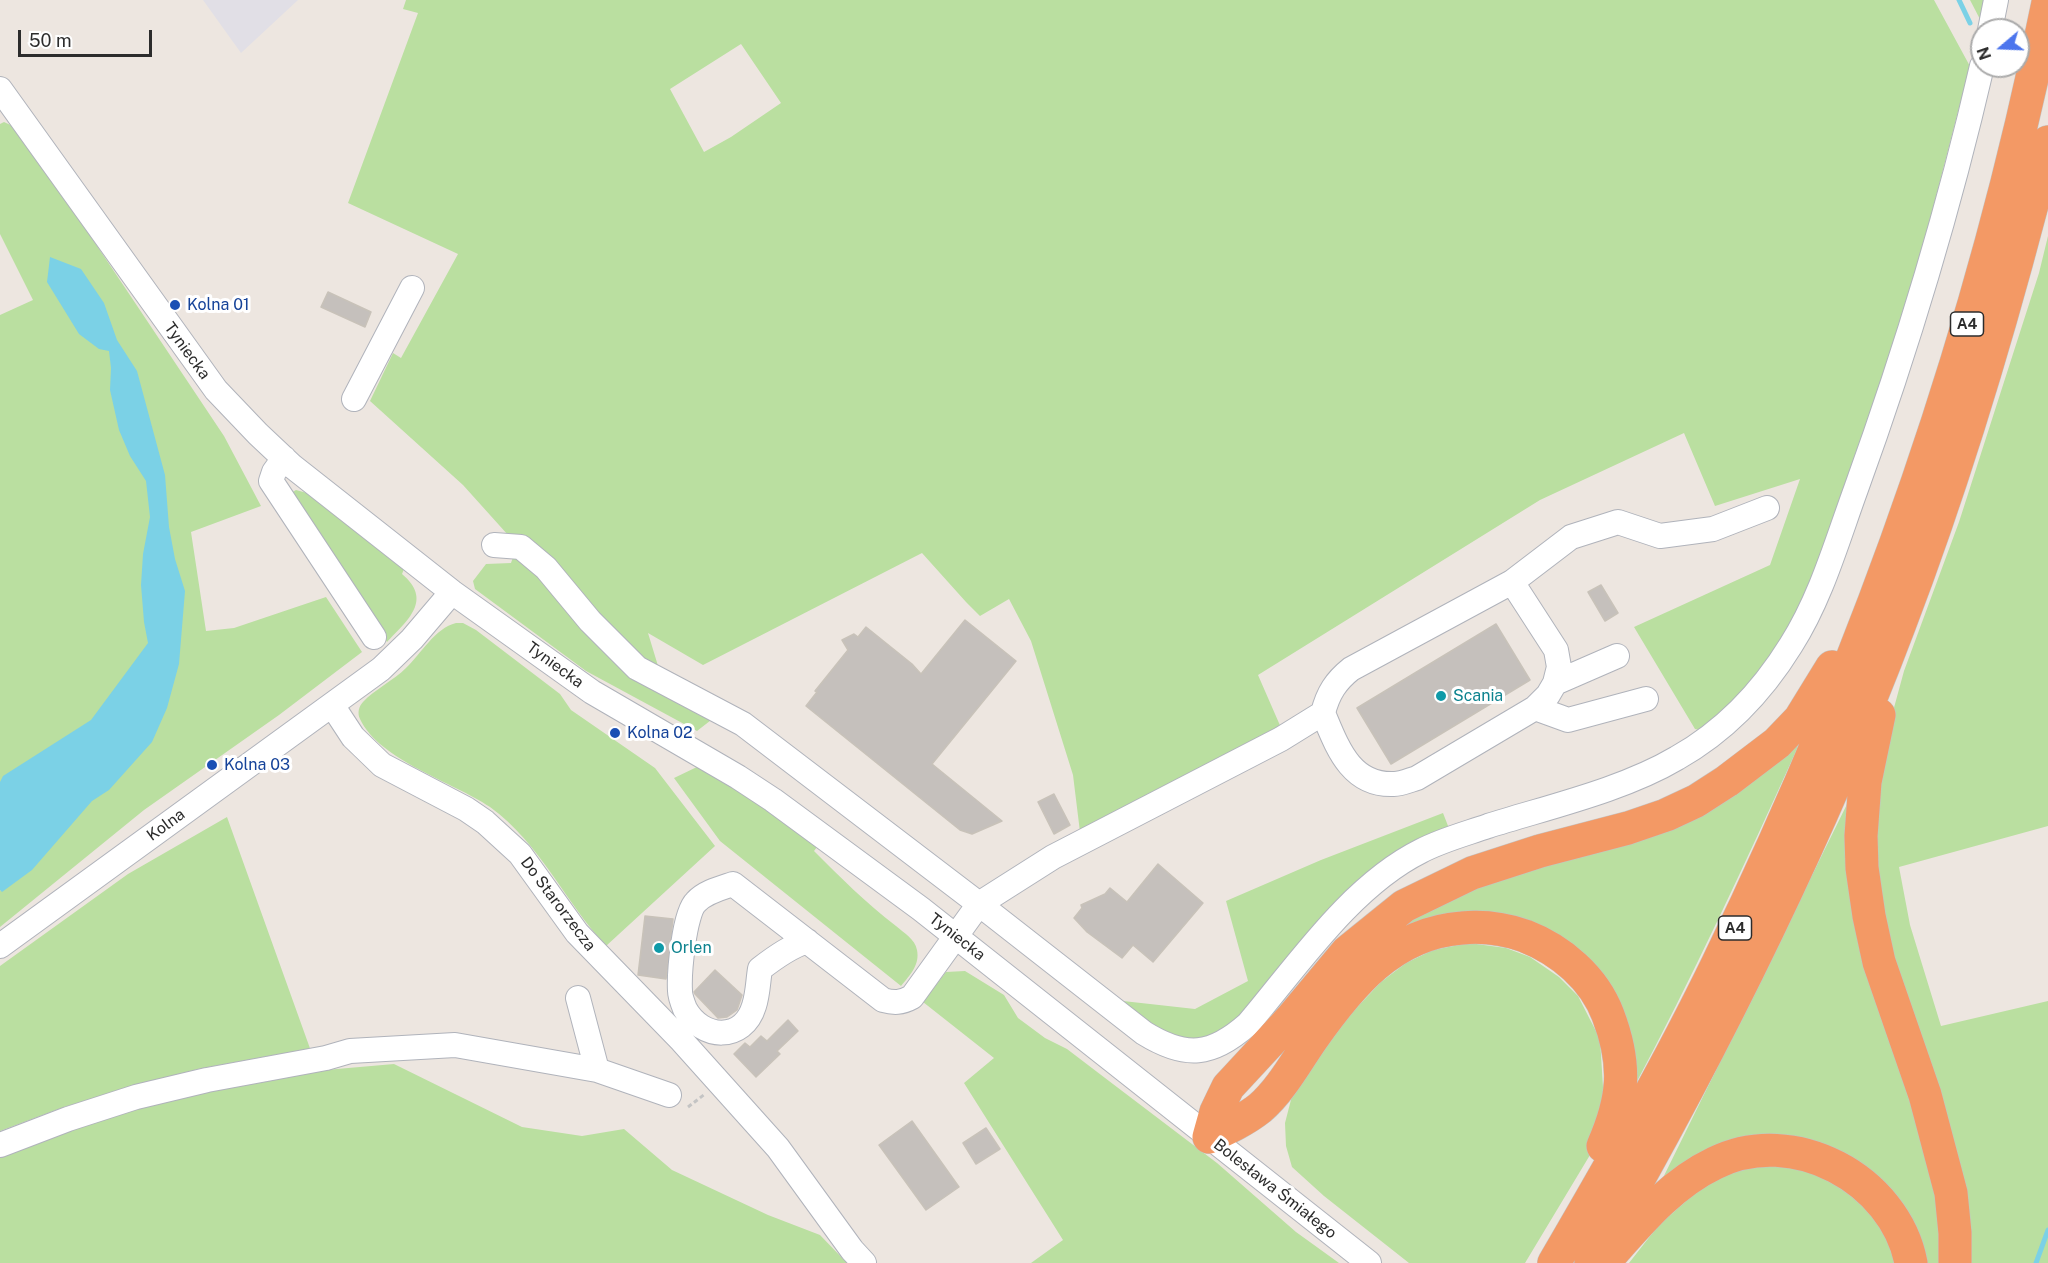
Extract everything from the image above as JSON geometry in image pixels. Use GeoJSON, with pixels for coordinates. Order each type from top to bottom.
{"type":"FeatureCollection","features":[{"type":"Feature","properties":{"kind":"highway","name":"A4"},"geometry":{"type":"LineString","coordinates":[[1554,1263],[1655,1087],[1717,966],[1804,777],[1884,578],[1952,376],[1989,251],[2048,3]]}},
{"type":"Feature","properties":{"kind":"highway","name":"A4"},"geometry":{"type":"LineString","coordinates":[[1591,1263],[1645,1169],[1748,973],[1834,786],[1899,627],[1980,389],[2019,257],[2048,142]]}},
{"type":"Feature","properties":{"kind":"highway"},"geometry":{"type":"LineString","coordinates":[[1209,1137],[1216,1112],[1228,1087],[1291,1019],[1347,952],[1404,906],[1472,873],[1666,815],[1696,801],[1778,742],[1800,719],[1884,578]]}},
{"type":"Feature","properties":{"kind":"highway"},"geometry":{"type":"LineString","coordinates":[[1899,627],[1865,782],[1861,836],[1862,868],[1879,962],[1925,1095],[1952,1193],[1956,1233],[1955,1263]]}},
{"type":"Feature","properties":{"kind":"highway"},"geometry":{"type":"LineString","coordinates":[[1209,1137],[1234,1125],[1260,1108],[1359,979],[1388,954],[1415,938],[1442,929],[1480,926],[1517,933],[1545,944],[1574,966],[1594,988],[1612,1026],[1621,1071],[1621,1096],[1615,1120],[1554,1263]]}},
{"type":"Feature","properties":{"kind":"highway"},"geometry":{"type":"LineString","coordinates":[[1603,1263],[1662,1200],[1690,1176],[1718,1161],[1751,1151],[1785,1150],[1813,1156],[1833,1165],[1876,1195],[1891,1214],[1909,1251],[1911,1263]]}},
{"type":"Feature","properties":{"kind":"street"},"geometry":{"type":"LineString","coordinates":[[1992,18],[1996,0]]}},
{"type":"Feature","properties":{"kind":"street"},"geometry":{"type":"LineString","coordinates":[[494,545],[521,547],[546,568],[590,621],[637,668],[742,724],[979,904],[1144,1034],[1162,1045],[1183,1051],[1202,1051],[1218,1046],[1233,1038],[1248,1024],[1346,909],[1381,876],[1401,862],[1448,839],[1602,790],[1650,772],[1676,759],[1723,726],[1745,707],[1773,672],[1792,644],[1811,609],[1887,402],[1940,225],[1979,78]]}},
{"type":"Feature","properties":{"kind":"street","name":"Tyniecka"},"geometry":{"type":"LineString","coordinates":[[4,103],[216,390],[284,458],[452,592],[592,692],[738,777],[773,800],[955,936],[1209,1137]]}},
{"type":"Feature","properties":{"kind":"street"},"geometry":{"type":"LineString","coordinates":[[354,399],[412,288]]}},
{"type":"Feature","properties":{"kind":"street"},"geometry":{"type":"LineString","coordinates":[[284,458],[274,472],[271,481],[374,637]]}},
{"type":"Feature","properties":{"kind":"street"},"geometry":{"type":"LineString","coordinates":[[1512,582],[1556,650],[1559,667],[1555,683],[1548,695],[1535,708],[1417,778],[1395,784],[1376,782],[1355,771],[1339,752],[1323,713],[1333,687],[1352,669],[1512,582],[1571,537],[1618,522],[1660,536],[1713,529],[1767,508]]}},
{"type":"Feature","properties":{"kind":"street"},"geometry":{"type":"LineString","coordinates":[[332,705],[397,655],[452,592]]}},
{"type":"Feature","properties":{"kind":"street"},"geometry":{"type":"LineString","coordinates":[[1555,683],[1617,656]]}},
{"type":"Feature","properties":{"kind":"street"},"geometry":{"type":"LineString","coordinates":[[1535,708],[1568,720],[1646,699]]}},
{"type":"Feature","properties":{"kind":"street","name":"Kolna"},"geometry":{"type":"LineString","coordinates":[[0,946],[332,705]]}},
{"type":"Feature","properties":{"kind":"street","name":"Do Starorzecza"},"geometry":{"type":"LineString","coordinates":[[332,705],[353,736],[382,765],[466,809],[503,837],[520,854],[577,933],[690,1033],[864,1263]]}},
{"type":"Feature","properties":{"kind":"street"},"geometry":{"type":"LineString","coordinates":[[807,941],[774,958],[760,969],[754,1006],[747,1020],[739,1027],[724,1034],[690,1033],[680,993],[686,923],[695,902],[715,890],[733,884],[807,941],[883,1000],[898,1003],[912,997],[979,904],[1053,857],[1281,740],[1323,713]]}},
{"type":"Feature","properties":{"kind":"street"},"geometry":{"type":"LineString","coordinates":[[578,998],[597,1070]]}},
{"type":"Feature","properties":{"kind":"street"},"geometry":{"type":"LineString","coordinates":[[0,1144],[136,1097],[207,1080],[326,1058],[350,1051],[455,1045],[597,1070],[679,1101]]}},
{"type":"Feature","properties":{"kind":"street","name":"Bolesława Śmiałego"},"geometry":{"type":"LineString","coordinates":[[1209,1137],[1369,1263]]}},
{"type":"Feature","properties":{"kind":"path"},"geometry":{"type":"LineString","coordinates":[[679,1101],[711,1090]]}},
{"type":"Feature","properties":{"kind":"shaded area"},"geometry":{"type":"Polygon","coordinates":[[[203,0],[298,0],[241,53],[203,0]]]}},
{"type":"Feature","properties":{"kind":"green space"},"geometry":{"type":"Polygon","coordinates":[[[406,0],[1934,0],[1970,66],[1970,75],[1961,100],[1914,282],[1821,564],[1765,672],[1708,732],[1695,729],[1634,627],[1770,565],[1800,479],[1715,506],[1684,433],[1540,500],[1258,675],[1282,730],[1080,832],[1073,775],[1031,641],[1009,599],[980,616],[922,553],[703,665],[648,633],[662,679],[715,717],[697,731],[586,671],[475,589],[473,581],[486,564],[511,563],[517,545],[463,485],[370,401],[393,353],[401,358],[458,254],[348,203],[418,13],[403,9],[406,0]],[[741,44],[670,89],[704,152],[731,137],[781,103],[741,44]]]}},
{"type":"Feature","properties":{"kind":"green space"},"geometry":{"type":"Polygon","coordinates":[[[1970,0],[1987,0],[1984,18],[1979,18],[1970,0]]]}},
{"type":"Feature","properties":{"kind":"green space"},"geometry":{"type":"Polygon","coordinates":[[[4,122],[19,129],[224,436],[261,506],[191,532],[206,631],[234,628],[326,597],[362,652],[279,715],[144,810],[0,927],[0,890],[2,891],[0,842],[0,315],[33,300],[0,234],[0,124],[4,122]]]}},
{"type":"Feature","properties":{"kind":"green space"},"geometry":{"type":"Polygon","coordinates":[[[2048,236],[2048,826],[1899,867],[1910,925],[1941,1026],[2048,1001],[2048,1263],[1965,1263],[1882,936],[1874,781],[1904,671],[1959,522],[2039,273],[2048,236]]]}},
{"type":"Feature","properties":{"kind":"green space"},"geometry":{"type":"Polygon","coordinates":[[[296,490],[307,493],[404,569],[402,574],[416,592],[414,610],[403,626],[387,642],[291,493],[296,490]]]}},
{"type":"Feature","properties":{"kind":"green space"},"geometry":{"type":"Polygon","coordinates":[[[456,623],[463,623],[476,630],[560,694],[571,710],[655,768],[715,846],[606,946],[591,929],[538,855],[508,822],[475,798],[418,769],[383,747],[360,719],[359,710],[363,702],[406,668],[441,630],[456,623]]]}},
{"type":"Feature","properties":{"kind":"green space"},"geometry":{"type":"Polygon","coordinates":[[[1800,736],[1797,749],[1738,878],[1633,1089],[1606,992],[1483,918],[1354,966],[1407,918],[1800,736]]]}},
{"type":"Feature","properties":{"kind":"green space"},"geometry":{"type":"Polygon","coordinates":[[[699,766],[755,801],[817,847],[814,851],[864,899],[912,939],[917,950],[917,960],[914,970],[901,986],[720,841],[674,778],[699,766]]]}},
{"type":"Feature","properties":{"kind":"green space"},"geometry":{"type":"Polygon","coordinates":[[[1853,792],[1937,1183],[1944,1263],[1922,1263],[1813,1147],[1656,1192],[1853,792]]]}},
{"type":"Feature","properties":{"kind":"green space"},"geometry":{"type":"Polygon","coordinates":[[[1443,813],[1450,831],[1405,851],[1238,1025],[1185,1045],[1105,999],[1195,1009],[1248,981],[1226,901],[1321,860],[1443,813]]]}},
{"type":"Feature","properties":{"kind":"green space"},"geometry":{"type":"Polygon","coordinates":[[[227,817],[312,1054],[280,1054],[198,1069],[64,1107],[0,1131],[0,966],[128,874],[227,817]]]}},
{"type":"Feature","properties":{"kind":"green space"},"geometry":{"type":"Polygon","coordinates":[[[1469,943],[1506,948],[1530,957],[1559,977],[1578,996],[1600,1039],[1604,1103],[1590,1155],[1525,1263],[1409,1263],[1324,1196],[1292,1167],[1286,1146],[1285,1123],[1293,1092],[1345,1020],[1381,982],[1406,963],[1433,950],[1469,943]]]}},
{"type":"Feature","properties":{"kind":"green space"},"geometry":{"type":"Polygon","coordinates":[[[965,971],[1004,995],[1018,1018],[1045,1038],[1067,1049],[1217,1163],[1296,1232],[1339,1263],[1031,1263],[1063,1240],[964,1083],[994,1058],[923,1002],[946,972],[965,971]]]}},
{"type":"Feature","properties":{"kind":"green space"},"geometry":{"type":"Polygon","coordinates":[[[394,1064],[522,1127],[582,1136],[624,1129],[672,1170],[768,1215],[820,1235],[847,1263],[0,1263],[0,1157],[140,1105],[314,1071],[394,1064]]]}},
{"type":"Feature","properties":{"kind":"green space"},"geometry":{"type":"Polygon","coordinates":[[[1764,1163],[1802,1165],[1830,1178],[1877,1215],[1899,1263],[1629,1263],[1658,1226],[1714,1176],[1764,1163]]]}},
{"type":"Feature","properties":{"kind":"water"},"geometry":{"type":"Polygon","coordinates":[[[50,257],[81,269],[104,303],[117,340],[137,371],[165,475],[169,527],[175,559],[185,591],[179,664],[167,708],[152,742],[109,790],[92,801],[32,870],[2,892],[0,890],[0,782],[3,776],[91,720],[148,643],[141,585],[143,554],[150,517],[146,481],[130,456],[119,430],[110,390],[109,351],[99,349],[79,334],[47,282],[50,257]]]}},
{"type":"Feature","properties":{"kind":"building"},"geometry":{"type":"Polygon","coordinates":[[[328,292],[371,312],[365,327],[321,307],[328,292]]]}},
{"type":"Feature","properties":{"kind":"building"},"geometry":{"type":"Polygon","coordinates":[[[1601,585],[1618,613],[1605,621],[1588,592],[1601,585]]]}},
{"type":"Feature","properties":{"kind":"building"},"geometry":{"type":"Polygon","coordinates":[[[965,620],[1016,661],[932,764],[1002,821],[972,834],[960,830],[806,706],[817,692],[815,691],[848,650],[842,640],[854,634],[858,637],[866,627],[921,674],[965,620]]]}},
{"type":"Feature","properties":{"kind":"building","name":"Scania"},"geometry":{"type":"Polygon","coordinates":[[[1496,624],[1530,680],[1391,764],[1357,708],[1496,624]]]}},
{"type":"Feature","properties":{"kind":"building"},"geometry":{"type":"Polygon","coordinates":[[[1054,794],[1070,825],[1054,834],[1038,802],[1054,794]]]}},
{"type":"Feature","properties":{"kind":"building"},"geometry":{"type":"Polygon","coordinates":[[[1158,864],[1203,903],[1153,962],[1133,945],[1122,958],[1087,932],[1074,918],[1082,908],[1081,905],[1105,894],[1110,888],[1127,902],[1158,864]]]}},
{"type":"Feature","properties":{"kind":"building","name":"Orlen"},"geometry":{"type":"Polygon","coordinates":[[[645,916],[673,919],[666,979],[638,975],[645,916]]]}},
{"type":"Feature","properties":{"kind":"building"},"geometry":{"type":"Polygon","coordinates":[[[715,970],[742,995],[737,1010],[727,1017],[718,1018],[694,992],[715,970]]]}},
{"type":"Feature","properties":{"kind":"building"},"geometry":{"type":"Polygon","coordinates":[[[788,1020],[798,1031],[777,1051],[780,1054],[756,1077],[734,1054],[745,1043],[750,1047],[761,1036],[767,1041],[788,1020]]]}},
{"type":"Feature","properties":{"kind":"building"},"geometry":{"type":"Polygon","coordinates":[[[912,1121],[959,1187],[926,1210],[879,1145],[912,1121]]]}},
{"type":"Feature","properties":{"kind":"building"},"geometry":{"type":"Polygon","coordinates":[[[986,1128],[1000,1149],[976,1164],[963,1143],[986,1128]]]}},
{"type":"Feature","properties":{"kind":"waterway"},"geometry":{"type":"LineString","coordinates":[[1959,0],[1970,23]]}},
{"type":"Feature","properties":{"kind":"waterway"},"geometry":{"type":"LineString","coordinates":[[2036,1263],[2048,1230]]}},
{"type":"Feature","properties":{"kind":"place","name":"Kolna 01"},"geometry":{"type":"Point","coordinates":[175,305]}},
{"type":"Feature","properties":{"kind":"place","name":"Scania"},"geometry":{"type":"Point","coordinates":[1441,696]}},
{"type":"Feature","properties":{"kind":"place","name":"Kolna 02"},"geometry":{"type":"Point","coordinates":[615,733]}},
{"type":"Feature","properties":{"kind":"place","name":"Kolna 03"},"geometry":{"type":"Point","coordinates":[212,765]}},
{"type":"Feature","properties":{"kind":"place","name":"Orlen"},"geometry":{"type":"Point","coordinates":[659,948]}}]}
